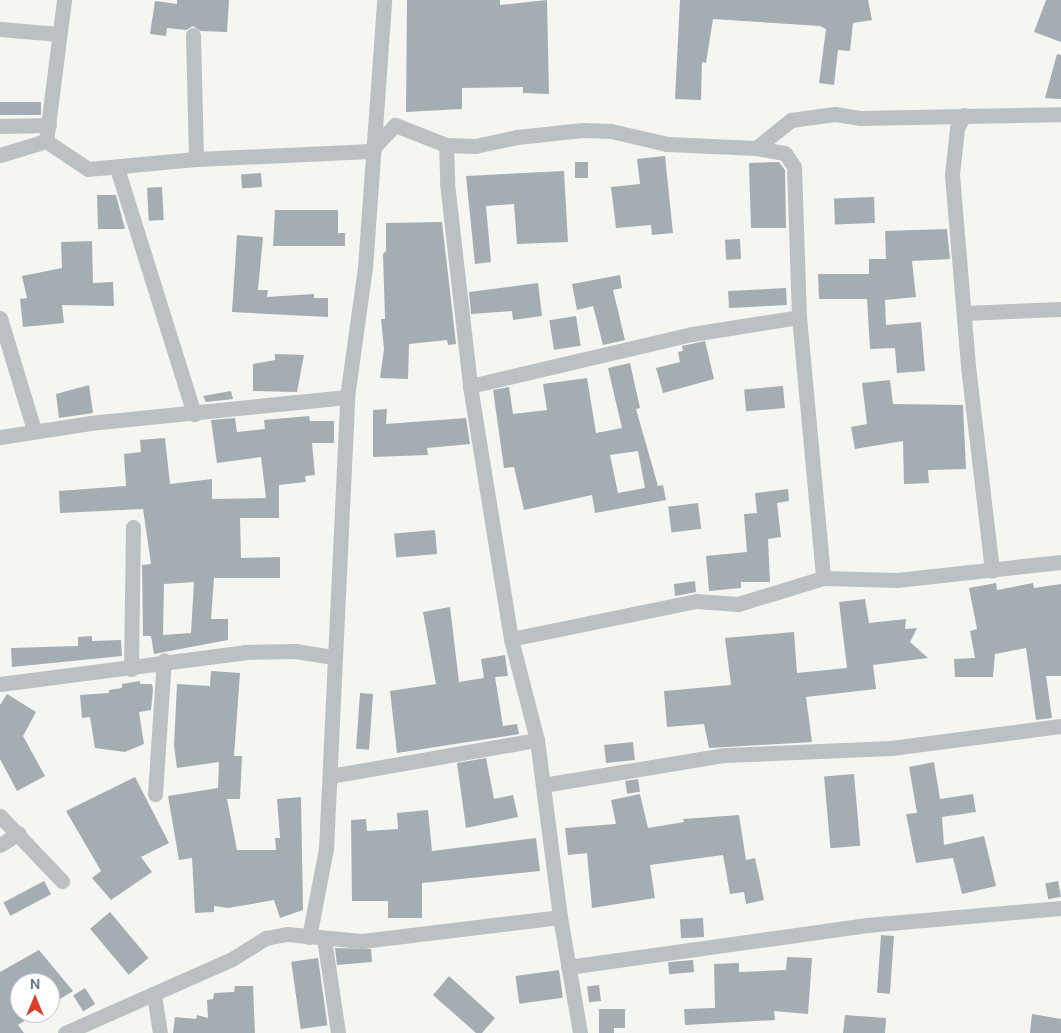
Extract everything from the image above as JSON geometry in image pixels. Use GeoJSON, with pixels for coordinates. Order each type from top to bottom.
{"type":"FeatureCollection","features":[{"type":"Feature","properties":{"kind":"street"},"geometry":{"type":"LineString","coordinates":[[46,141],[64,0]]}},
{"type":"Feature","properties":{"kind":"street"},"geometry":{"type":"LineString","coordinates":[[338,1033],[317,938],[326,849],[347,397],[364,278],[370,151],[384,0]]}},
{"type":"Feature","properties":{"kind":"street"},"geometry":{"type":"LineString","coordinates":[[0,29],[59,34]]}},
{"type":"Feature","properties":{"kind":"street"},"geometry":{"type":"LineString","coordinates":[[193,35],[196,159]]}},
{"type":"Feature","properties":{"kind":"street"},"geometry":{"type":"LineString","coordinates":[[756,148],[791,120],[835,114],[860,118],[1061,114]]}},
{"type":"Feature","properties":{"kind":"street"},"geometry":{"type":"LineString","coordinates":[[964,115],[957,128],[952,175],[964,313],[992,571]]}},
{"type":"Feature","properties":{"kind":"street"},"geometry":{"type":"LineString","coordinates":[[0,126],[49,124]]}},
{"type":"Feature","properties":{"kind":"street"},"geometry":{"type":"LineString","coordinates":[[46,141],[88,169],[117,168],[196,159],[370,151],[395,125],[446,145],[475,146],[583,130],[686,146],[756,148],[785,153],[794,166],[799,317],[823,578]]}},
{"type":"Feature","properties":{"kind":"street"},"geometry":{"type":"LineString","coordinates":[[0,155],[46,141]]}},
{"type":"Feature","properties":{"kind":"street"},"geometry":{"type":"LineString","coordinates":[[446,145],[447,183],[470,386],[511,639],[537,740],[560,917],[580,1033]]}},
{"type":"Feature","properties":{"kind":"street"},"geometry":{"type":"LineString","coordinates":[[117,168],[194,414]]}},
{"type":"Feature","properties":{"kind":"street"},"geometry":{"type":"LineString","coordinates":[[964,313],[1061,309]]}},
{"type":"Feature","properties":{"kind":"street"},"geometry":{"type":"LineString","coordinates":[[470,386],[701,332],[799,317]]}},
{"type":"Feature","properties":{"kind":"street"},"geometry":{"type":"LineString","coordinates":[[0,318],[34,430]]}},
{"type":"Feature","properties":{"kind":"street"},"geometry":{"type":"LineString","coordinates":[[0,437],[34,430],[347,397]]}},
{"type":"Feature","properties":{"kind":"street"},"geometry":{"type":"LineString","coordinates":[[131,669],[133,527]]}},
{"type":"Feature","properties":{"kind":"street"},"geometry":{"type":"LineString","coordinates":[[511,639],[696,602],[738,604],[823,578],[897,580],[1061,562]]}},
{"type":"Feature","properties":{"kind":"street"},"geometry":{"type":"LineString","coordinates":[[0,684],[131,669],[164,660],[296,651],[334,657]]}},
{"type":"Feature","properties":{"kind":"street"},"geometry":{"type":"LineString","coordinates":[[155,794],[164,660]]}},
{"type":"Feature","properties":{"kind":"street"},"geometry":{"type":"LineString","coordinates":[[543,785],[725,755],[891,748],[1061,726]]}},
{"type":"Feature","properties":{"kind":"street"},"geometry":{"type":"LineString","coordinates":[[330,776],[537,740]]}},
{"type":"Feature","properties":{"kind":"street"},"geometry":{"type":"LineString","coordinates":[[0,816],[19,833],[62,881]]}},
{"type":"Feature","properties":{"kind":"street"},"geometry":{"type":"LineString","coordinates":[[0,845],[19,833]]}},
{"type":"Feature","properties":{"kind":"street"},"geometry":{"type":"LineString","coordinates":[[568,967],[867,925],[1061,908]]}},
{"type":"Feature","properties":{"kind":"street"},"geometry":{"type":"LineString","coordinates":[[64,1033],[154,995],[232,959],[266,938],[287,934],[362,941],[560,917]]}},
{"type":"Feature","properties":{"kind":"street"},"geometry":{"type":"LineString","coordinates":[[154,995],[160,1033]]}},
{"type":"Feature","properties":{"kind":"building"},"geometry":{"type":"Polygon","coordinates":[[[177,0],[229,0],[227,32],[201,31],[193,26],[186,30],[167,28],[166,36],[150,34],[155,1],[177,4],[177,0]]]}},
{"type":"Feature","properties":{"kind":"building"},"geometry":{"type":"Polygon","coordinates":[[[407,0],[500,0],[500,5],[547,0],[549,94],[523,93],[523,87],[462,88],[462,109],[406,112],[407,0]]]}},
{"type":"Feature","properties":{"kind":"building"},"geometry":{"type":"Polygon","coordinates":[[[680,0],[868,0],[872,20],[853,23],[850,51],[838,50],[834,85],[819,83],[826,29],[820,26],[713,19],[706,63],[702,62],[701,100],[675,99],[680,0]]]}},
{"type":"Feature","properties":{"kind":"building"},"geometry":{"type":"Polygon","coordinates":[[[1046,0],[1061,0],[1061,42],[1034,32],[1046,0]]]}},
{"type":"Feature","properties":{"kind":"building"},"geometry":{"type":"Polygon","coordinates":[[[1057,54],[1061,55],[1061,99],[1045,98],[1057,54]]]}},
{"type":"Feature","properties":{"kind":"building"},"geometry":{"type":"Polygon","coordinates":[[[0,102],[41,102],[41,115],[0,115],[0,102]]]}},
{"type":"Feature","properties":{"kind":"building"},"geometry":{"type":"Polygon","coordinates":[[[665,156],[673,233],[652,235],[651,225],[616,228],[611,187],[640,184],[637,159],[665,156]]]}},
{"type":"Feature","properties":{"kind":"building"},"geometry":{"type":"Polygon","coordinates":[[[575,162],[588,162],[588,178],[575,178],[575,162]]]}},
{"type":"Feature","properties":{"kind":"building"},"geometry":{"type":"Polygon","coordinates":[[[779,162],[785,170],[786,228],[751,228],[749,163],[779,162]]]}},
{"type":"Feature","properties":{"kind":"building"},"geometry":{"type":"Polygon","coordinates":[[[564,171],[568,242],[517,244],[514,204],[486,206],[491,262],[475,264],[466,176],[564,171]]]}},
{"type":"Feature","properties":{"kind":"building"},"geometry":{"type":"Polygon","coordinates":[[[261,173],[262,187],[242,188],[241,174],[261,173]]]}},
{"type":"Feature","properties":{"kind":"building"},"geometry":{"type":"Polygon","coordinates":[[[162,187],[164,220],[149,221],[147,188],[162,187]]]}},
{"type":"Feature","properties":{"kind":"building"},"geometry":{"type":"Polygon","coordinates":[[[97,195],[116,195],[125,229],[98,229],[97,195]]]}},
{"type":"Feature","properties":{"kind":"building"},"geometry":{"type":"Polygon","coordinates":[[[874,197],[875,223],[835,224],[834,198],[874,197]]]}},
{"type":"Feature","properties":{"kind":"building"},"geometry":{"type":"Polygon","coordinates":[[[275,210],[338,210],[338,233],[345,233],[345,246],[273,246],[275,210]]]}},
{"type":"Feature","properties":{"kind":"building"},"geometry":{"type":"Polygon","coordinates":[[[442,222],[456,344],[448,345],[447,340],[409,344],[408,379],[380,378],[384,349],[381,319],[385,319],[383,254],[386,251],[386,223],[442,222]]]}},
{"type":"Feature","properties":{"kind":"building"},"geometry":{"type":"Polygon","coordinates":[[[947,229],[950,259],[912,261],[916,297],[885,300],[886,325],[921,322],[925,371],[897,373],[895,348],[870,349],[867,299],[819,299],[818,274],[869,274],[869,259],[886,259],[885,231],[947,229]]]}},
{"type":"Feature","properties":{"kind":"building"},"geometry":{"type":"Polygon","coordinates":[[[237,235],[263,237],[258,290],[268,290],[267,297],[314,294],[314,298],[328,298],[328,317],[232,312],[237,235]]]}},
{"type":"Feature","properties":{"kind":"building"},"geometry":{"type":"Polygon","coordinates":[[[740,239],[741,259],[726,260],[725,240],[740,239]]]}},
{"type":"Feature","properties":{"kind":"building"},"geometry":{"type":"Polygon","coordinates":[[[92,241],[93,283],[113,282],[114,306],[62,305],[64,323],[23,327],[20,299],[27,298],[22,276],[62,268],[61,242],[92,241]]]}},
{"type":"Feature","properties":{"kind":"building"},"geometry":{"type":"Polygon","coordinates":[[[620,275],[622,288],[613,290],[625,340],[603,345],[593,306],[577,310],[572,284],[620,275]]]}},
{"type":"Feature","properties":{"kind":"building"},"geometry":{"type":"Polygon","coordinates":[[[538,283],[542,316],[513,320],[512,311],[471,314],[469,292],[538,283]]]}},
{"type":"Feature","properties":{"kind":"building"},"geometry":{"type":"Polygon","coordinates":[[[786,288],[787,305],[729,308],[728,291],[786,288]]]}},
{"type":"Feature","properties":{"kind":"building"},"geometry":{"type":"Polygon","coordinates":[[[576,316],[581,346],[554,350],[549,320],[576,316]]]}},
{"type":"Feature","properties":{"kind":"building"},"geometry":{"type":"Polygon","coordinates":[[[705,341],[714,379],[663,393],[656,368],[680,362],[678,352],[683,351],[682,346],[705,341]]]}},
{"type":"Feature","properties":{"kind":"building"},"geometry":{"type":"Polygon","coordinates":[[[275,354],[304,355],[297,392],[253,391],[253,364],[275,360],[275,354]]]}},
{"type":"Feature","properties":{"kind":"building"},"geometry":{"type":"Polygon","coordinates":[[[630,363],[640,408],[636,409],[658,486],[663,485],[666,500],[595,513],[592,495],[524,510],[514,467],[504,468],[493,390],[509,387],[513,414],[547,410],[543,384],[587,378],[596,433],[622,428],[608,368],[630,363]],[[638,451],[610,455],[618,493],[645,488],[638,451]]]}},
{"type":"Feature","properties":{"kind":"building"},"geometry":{"type":"Polygon","coordinates":[[[890,380],[893,404],[963,405],[966,469],[928,470],[929,483],[904,484],[903,441],[855,449],[851,427],[867,424],[862,383],[890,380]]]}},
{"type":"Feature","properties":{"kind":"building"},"geometry":{"type":"Polygon","coordinates":[[[89,385],[93,413],[59,418],[56,394],[89,385]]]}},
{"type":"Feature","properties":{"kind":"building"},"geometry":{"type":"Polygon","coordinates":[[[783,386],[785,408],[746,411],[744,389],[783,386]]]}},
{"type":"Feature","properties":{"kind":"building"},"geometry":{"type":"Polygon","coordinates":[[[231,391],[233,399],[206,402],[203,396],[231,391]]]}},
{"type":"Feature","properties":{"kind":"building"},"geometry":{"type":"Polygon","coordinates":[[[387,409],[386,424],[466,418],[470,444],[427,448],[428,455],[373,457],[373,410],[387,409]]]}},
{"type":"Feature","properties":{"kind":"building"},"geometry":{"type":"Polygon","coordinates":[[[309,416],[310,421],[334,421],[334,443],[312,443],[315,475],[305,476],[306,482],[279,485],[279,518],[240,518],[241,558],[280,557],[280,578],[214,578],[211,619],[228,619],[228,640],[154,654],[151,636],[143,636],[142,565],[151,564],[143,509],[60,513],[59,491],[126,486],[124,454],[141,452],[140,440],[165,438],[170,484],[212,479],[212,499],[266,498],[261,457],[217,463],[211,420],[235,418],[237,432],[265,429],[264,420],[309,416]],[[194,582],[164,584],[163,635],[191,633],[194,582]]]}},
{"type":"Feature","properties":{"kind":"building"},"geometry":{"type":"Polygon","coordinates":[[[788,489],[789,501],[777,503],[781,537],[768,539],[770,582],[741,582],[741,588],[709,591],[706,556],[747,552],[744,514],[757,513],[755,493],[788,489]]]}},
{"type":"Feature","properties":{"kind":"building"},"geometry":{"type":"Polygon","coordinates":[[[698,503],[701,529],[671,532],[668,507],[698,503]]]}},
{"type":"Feature","properties":{"kind":"building"},"geometry":{"type":"Polygon","coordinates":[[[435,530],[437,554],[396,557],[394,534],[435,530]]]}},
{"type":"Feature","properties":{"kind":"building"},"geometry":{"type":"Polygon","coordinates":[[[695,581],[696,592],[675,596],[674,584],[695,581]]]}},
{"type":"Feature","properties":{"kind":"building"},"geometry":{"type":"Polygon","coordinates":[[[996,583],[997,590],[1033,583],[1034,588],[1061,584],[1061,676],[1046,676],[1052,718],[1036,720],[1026,648],[995,654],[993,677],[955,677],[954,659],[975,658],[970,631],[977,629],[969,588],[996,583]]]}},
{"type":"Feature","properties":{"kind":"building"},"geometry":{"type":"Polygon","coordinates":[[[865,599],[869,623],[906,619],[905,629],[917,628],[910,642],[928,658],[873,665],[876,689],[806,697],[812,742],[709,748],[704,724],[667,727],[664,691],[731,685],[725,638],[794,632],[797,673],[847,668],[839,602],[865,599]]]}},
{"type":"Feature","properties":{"kind":"building"},"geometry":{"type":"Polygon","coordinates":[[[450,607],[459,682],[484,678],[481,659],[505,655],[508,676],[495,677],[503,726],[517,724],[519,734],[397,753],[390,691],[436,684],[423,612],[450,607]]]}},
{"type":"Feature","properties":{"kind":"building"},"geometry":{"type":"Polygon","coordinates":[[[92,636],[92,641],[121,640],[122,656],[12,667],[11,648],[78,646],[78,637],[92,636]]]}},
{"type":"Feature","properties":{"kind":"building"},"geometry":{"type":"Polygon","coordinates":[[[211,671],[240,673],[234,756],[242,756],[240,799],[227,799],[237,850],[276,850],[275,838],[280,838],[277,799],[301,797],[303,910],[280,918],[274,900],[228,908],[214,906],[214,912],[195,913],[192,858],[179,860],[168,796],[218,788],[219,762],[177,768],[174,746],[177,684],[210,686],[211,671]]]}},
{"type":"Feature","properties":{"kind":"building"},"geometry":{"type":"Polygon","coordinates":[[[140,681],[140,684],[152,684],[153,690],[151,710],[139,712],[144,744],[125,752],[95,748],[90,717],[82,718],[80,695],[109,693],[109,690],[122,688],[122,684],[140,681]]]}},
{"type":"Feature","properties":{"kind":"building"},"geometry":{"type":"Polygon","coordinates":[[[360,693],[373,694],[369,750],[356,749],[360,693]]]}},
{"type":"Feature","properties":{"kind":"building"},"geometry":{"type":"Polygon","coordinates":[[[7,694],[36,712],[23,736],[45,776],[17,791],[0,759],[0,705],[7,694]]]}},
{"type":"Feature","properties":{"kind":"building"},"geometry":{"type":"Polygon","coordinates":[[[633,742],[635,760],[606,763],[604,745],[633,742]]]}},
{"type":"Feature","properties":{"kind":"building"},"geometry":{"type":"Polygon","coordinates":[[[486,758],[494,799],[513,795],[518,817],[466,828],[457,763],[486,758]]]}},
{"type":"Feature","properties":{"kind":"building"},"geometry":{"type":"Polygon","coordinates":[[[934,762],[940,799],[973,794],[976,812],[942,817],[944,845],[984,836],[996,886],[962,894],[953,858],[916,863],[906,814],[917,813],[909,767],[934,762]]]}},
{"type":"Feature","properties":{"kind":"building"},"geometry":{"type":"Polygon","coordinates":[[[854,774],[860,846],[830,848],[824,777],[854,774]]]}},
{"type":"Feature","properties":{"kind":"building"},"geometry":{"type":"Polygon","coordinates":[[[135,777],[169,843],[141,857],[152,872],[111,900],[92,878],[101,871],[66,811],[135,777]]]}},
{"type":"Feature","properties":{"kind":"building"},"geometry":{"type":"Polygon","coordinates":[[[638,779],[640,792],[627,794],[625,781],[638,779]]]}},
{"type":"Feature","properties":{"kind":"building"},"geometry":{"type":"Polygon","coordinates":[[[640,794],[648,828],[684,822],[683,819],[739,815],[746,860],[755,858],[764,900],[746,904],[744,892],[730,894],[723,855],[650,865],[655,898],[592,908],[587,853],[568,855],[565,828],[616,824],[611,800],[640,794]]]}},
{"type":"Feature","properties":{"kind":"building"},"geometry":{"type":"Polygon","coordinates":[[[428,810],[432,851],[536,838],[540,871],[422,883],[422,918],[388,918],[388,901],[352,901],[351,820],[366,819],[367,831],[398,829],[397,813],[428,810]]]}},
{"type":"Feature","properties":{"kind":"building"},"geometry":{"type":"Polygon","coordinates":[[[44,881],[51,894],[10,916],[3,903],[44,881]]]}},
{"type":"Feature","properties":{"kind":"building"},"geometry":{"type":"Polygon","coordinates":[[[1058,881],[1061,897],[1048,899],[1045,883],[1058,881]]]}},
{"type":"Feature","properties":{"kind":"building"},"geometry":{"type":"Polygon","coordinates":[[[110,912],[149,958],[129,975],[90,929],[110,912]]]}},
{"type":"Feature","properties":{"kind":"building"},"geometry":{"type":"Polygon","coordinates":[[[703,918],[704,937],[681,938],[680,919],[703,918]]]}},
{"type":"Feature","properties":{"kind":"building"},"geometry":{"type":"Polygon","coordinates":[[[881,935],[894,936],[890,994],[877,993],[881,935]]]}},
{"type":"Feature","properties":{"kind":"building"},"geometry":{"type":"Polygon","coordinates":[[[335,948],[371,949],[372,962],[337,965],[335,948]]]}},
{"type":"Feature","properties":{"kind":"building"},"geometry":{"type":"Polygon","coordinates":[[[39,950],[58,973],[10,973],[10,1023],[21,1023],[18,1025],[24,1033],[0,1033],[0,972],[39,950]]]}},
{"type":"Feature","properties":{"kind":"building"},"geometry":{"type":"Polygon","coordinates":[[[787,957],[812,958],[808,1014],[774,1011],[775,1020],[685,1025],[684,1009],[715,1008],[714,964],[739,963],[739,972],[786,970],[787,957]]]}},
{"type":"Feature","properties":{"kind":"building"},"geometry":{"type":"Polygon","coordinates":[[[318,958],[327,1025],[301,1029],[291,962],[318,958]]]}},
{"type":"Feature","properties":{"kind":"building"},"geometry":{"type":"Polygon","coordinates":[[[693,960],[694,972],[669,974],[668,962],[693,960]]]}},
{"type":"Feature","properties":{"kind":"building"},"geometry":{"type":"Polygon","coordinates":[[[559,970],[563,998],[519,1004],[515,976],[559,970]]]}},
{"type":"Feature","properties":{"kind":"building"},"geometry":{"type":"Polygon","coordinates":[[[60,975],[73,991],[60,999],[60,975]]]}},
{"type":"Feature","properties":{"kind":"building"},"geometry":{"type":"Polygon","coordinates":[[[449,976],[495,1018],[482,1033],[476,1033],[433,995],[449,976]]]}},
{"type":"Feature","properties":{"kind":"building"},"geometry":{"type":"Polygon","coordinates":[[[599,985],[601,1001],[589,1002],[587,986],[599,985]]]}},
{"type":"Feature","properties":{"kind":"building"},"geometry":{"type":"Polygon","coordinates":[[[235,986],[253,986],[255,1033],[173,1033],[175,1017],[196,1019],[197,1015],[208,1018],[207,1000],[213,999],[214,993],[234,992],[235,986]]]}},
{"type":"Feature","properties":{"kind":"building"},"geometry":{"type":"Polygon","coordinates":[[[85,988],[95,1004],[83,1012],[73,995],[85,988]]]}},
{"type":"Feature","properties":{"kind":"building"},"geometry":{"type":"Polygon","coordinates":[[[599,1009],[625,1009],[625,1028],[614,1028],[614,1033],[599,1033],[599,1009]]]}},
{"type":"Feature","properties":{"kind":"building"},"geometry":{"type":"Polygon","coordinates":[[[1032,1014],[1061,1019],[1061,1033],[1030,1033],[1032,1014]]]}},
{"type":"Feature","properties":{"kind":"building"},"geometry":{"type":"Polygon","coordinates":[[[845,1015],[886,1018],[885,1033],[843,1033],[845,1015]]]}}]}
